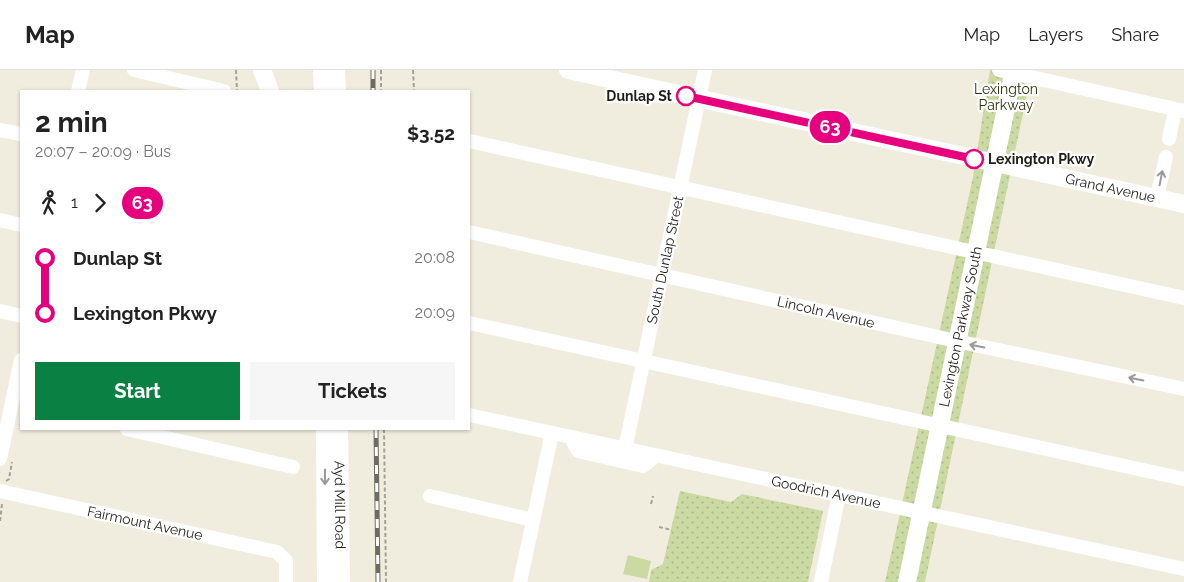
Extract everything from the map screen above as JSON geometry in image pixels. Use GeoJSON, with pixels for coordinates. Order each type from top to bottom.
{"type":"FeatureCollection","features":[{"type":"Feature","properties":{"kind":"main road"},"geometry":{"type":"LineString","coordinates":[[251,70],[259,90]]}},
{"type":"Feature","properties":{"kind":"main road"},"geometry":{"type":"LineString","coordinates":[[262,70],[270,90]]}},
{"type":"Feature","properties":{"kind":"main road"},"geometry":{"type":"LineString","coordinates":[[322,70],[323,90]]}},
{"type":"Feature","properties":{"kind":"main road"},"geometry":{"type":"LineString","coordinates":[[336,70],[337,90]]}},
{"type":"Feature","properties":{"kind":"main road","name":"Grand Avenue"},"geometry":{"type":"LineString","coordinates":[[568,70],[1184,204]]}},
{"type":"Feature","properties":{"kind":"main road","name":"Lexington Parkway South"},"geometry":{"type":"LineString","coordinates":[[906,582],[994,163],[1009,71]]}},
{"type":"Feature","properties":{"kind":"main road","name":"Ayd Mill Road"},"geometry":{"type":"LineString","coordinates":[[325,430],[326,582]]}},
{"type":"Feature","properties":{"kind":"main road","name":"Ayd Mill Road"},"geometry":{"type":"LineString","coordinates":[[339,430],[341,582]]}},
{"type":"Feature","properties":{"kind":"street"},"geometry":{"type":"LineString","coordinates":[[78,90],[83,70]]}},
{"type":"Feature","properties":{"kind":"street"},"geometry":{"type":"LineString","coordinates":[[134,70],[220,90]]}},
{"type":"Feature","properties":{"kind":"street","name":"South Dunlap Street"},"geometry":{"type":"LineString","coordinates":[[625,449],[705,70]]}},
{"type":"Feature","properties":{"kind":"street"},"geometry":{"type":"LineString","coordinates":[[1009,71],[1180,111],[1169,139]]}},
{"type":"Feature","properties":{"kind":"street"},"geometry":{"type":"LineString","coordinates":[[0,130],[20,134]]}},
{"type":"Feature","properties":{"kind":"street"},"geometry":{"type":"LineString","coordinates":[[470,141],[680,189],[1184,298]]}},
{"type":"Feature","properties":{"kind":"street"},"geometry":{"type":"LineString","coordinates":[[1157,198],[1166,157]]}},
{"type":"Feature","properties":{"kind":"street"},"geometry":{"type":"LineString","coordinates":[[0,220],[20,225]]}},
{"type":"Feature","properties":{"kind":"street","name":"Lincoln Avenue"},"geometry":{"type":"LineString","coordinates":[[470,232],[956,341],[1184,389]]}},
{"type":"Feature","properties":{"kind":"street"},"geometry":{"type":"LineString","coordinates":[[0,311],[20,316]]}},
{"type":"Feature","properties":{"kind":"street"},"geometry":{"type":"LineString","coordinates":[[470,323],[1184,480]]}},
{"type":"Feature","properties":{"kind":"street"},"geometry":{"type":"LineString","coordinates":[[0,460],[20,364]]}},
{"type":"Feature","properties":{"kind":"street","name":"Goodrich Avenue"},"geometry":{"type":"LineString","coordinates":[[470,416],[921,511],[1184,569]]}},
{"type":"Feature","properties":{"kind":"street"},"geometry":{"type":"LineString","coordinates":[[131,430],[293,467]]}},
{"type":"Feature","properties":{"kind":"street"},"geometry":{"type":"LineString","coordinates":[[520,582],[552,434]]}},
{"type":"Feature","properties":{"kind":"street"},"geometry":{"type":"LineString","coordinates":[[571,438],[578,451],[643,466],[656,456]]}},
{"type":"Feature","properties":{"kind":"street"},"geometry":{"type":"LineString","coordinates":[[820,582],[839,494]]}},
{"type":"Feature","properties":{"kind":"street"},"geometry":{"type":"LineString","coordinates":[[430,496],[533,520]]}},
{"type":"Feature","properties":{"kind":"street","name":"Fairmount Avenue"},"geometry":{"type":"LineString","coordinates":[[1,497],[277,552],[286,561],[286,582]]}},
{"type":"Feature","properties":{"kind":"path"},"geometry":{"type":"LineString","coordinates":[[236,70],[236,90]]}},
{"type":"Feature","properties":{"kind":"path"},"geometry":{"type":"LineString","coordinates":[[381,70],[381,90]]}},
{"type":"Feature","properties":{"kind":"path"},"geometry":{"type":"LineString","coordinates":[[413,70],[414,90]]}},
{"type":"Feature","properties":{"kind":"path"},"geometry":{"type":"LineString","coordinates":[[384,430],[386,582]]}},
{"type":"Feature","properties":{"kind":"path"},"geometry":{"type":"LineString","coordinates":[[652,504],[653,496]]}},
{"type":"Feature","properties":{"kind":"path"},"geometry":{"type":"LineString","coordinates":[[0,521],[3,506],[1,497]]}},
{"type":"Feature","properties":{"kind":"path"},"geometry":{"type":"LineString","coordinates":[[659,527],[672,530]]}},
{"type":"Feature","properties":{"kind":"green space","name":"Lexington Parkway"},"geometry":{"type":"Polygon","coordinates":[[[990,70],[1032,70],[925,582],[885,582],[973,177],[990,70]]]}},
{"type":"Feature","properties":{"kind":"green space"},"geometry":{"type":"Polygon","coordinates":[[[680,491],[731,502],[742,494],[823,511],[808,582],[649,582],[651,570],[663,564],[680,491]]]}},
{"type":"Feature","properties":{"kind":"green space"},"geometry":{"type":"Polygon","coordinates":[[[628,555],[651,561],[647,579],[623,574],[628,555]]]}},
{"type":"Feature","properties":{"kind":"railway"},"geometry":{"type":"LineString","coordinates":[[373,70],[373,90]]}},
{"type":"Feature","properties":{"kind":"railway"},"geometry":{"type":"LineString","coordinates":[[376,430],[378,582]]}},
{"type":"Feature","properties":{"kind":"bus line","name":"63"},"geometry":{"type":"LineString","coordinates":[[686,96],[974,159]]}},
{"type":"Feature","properties":{"kind":"place","name":"Dunlap St"},"geometry":{"type":"Point","coordinates":[686,96]}},
{"type":"Feature","properties":{"kind":"place","name":"Lexington Pkwy"},"geometry":{"type":"Point","coordinates":[974,159]}}]}
